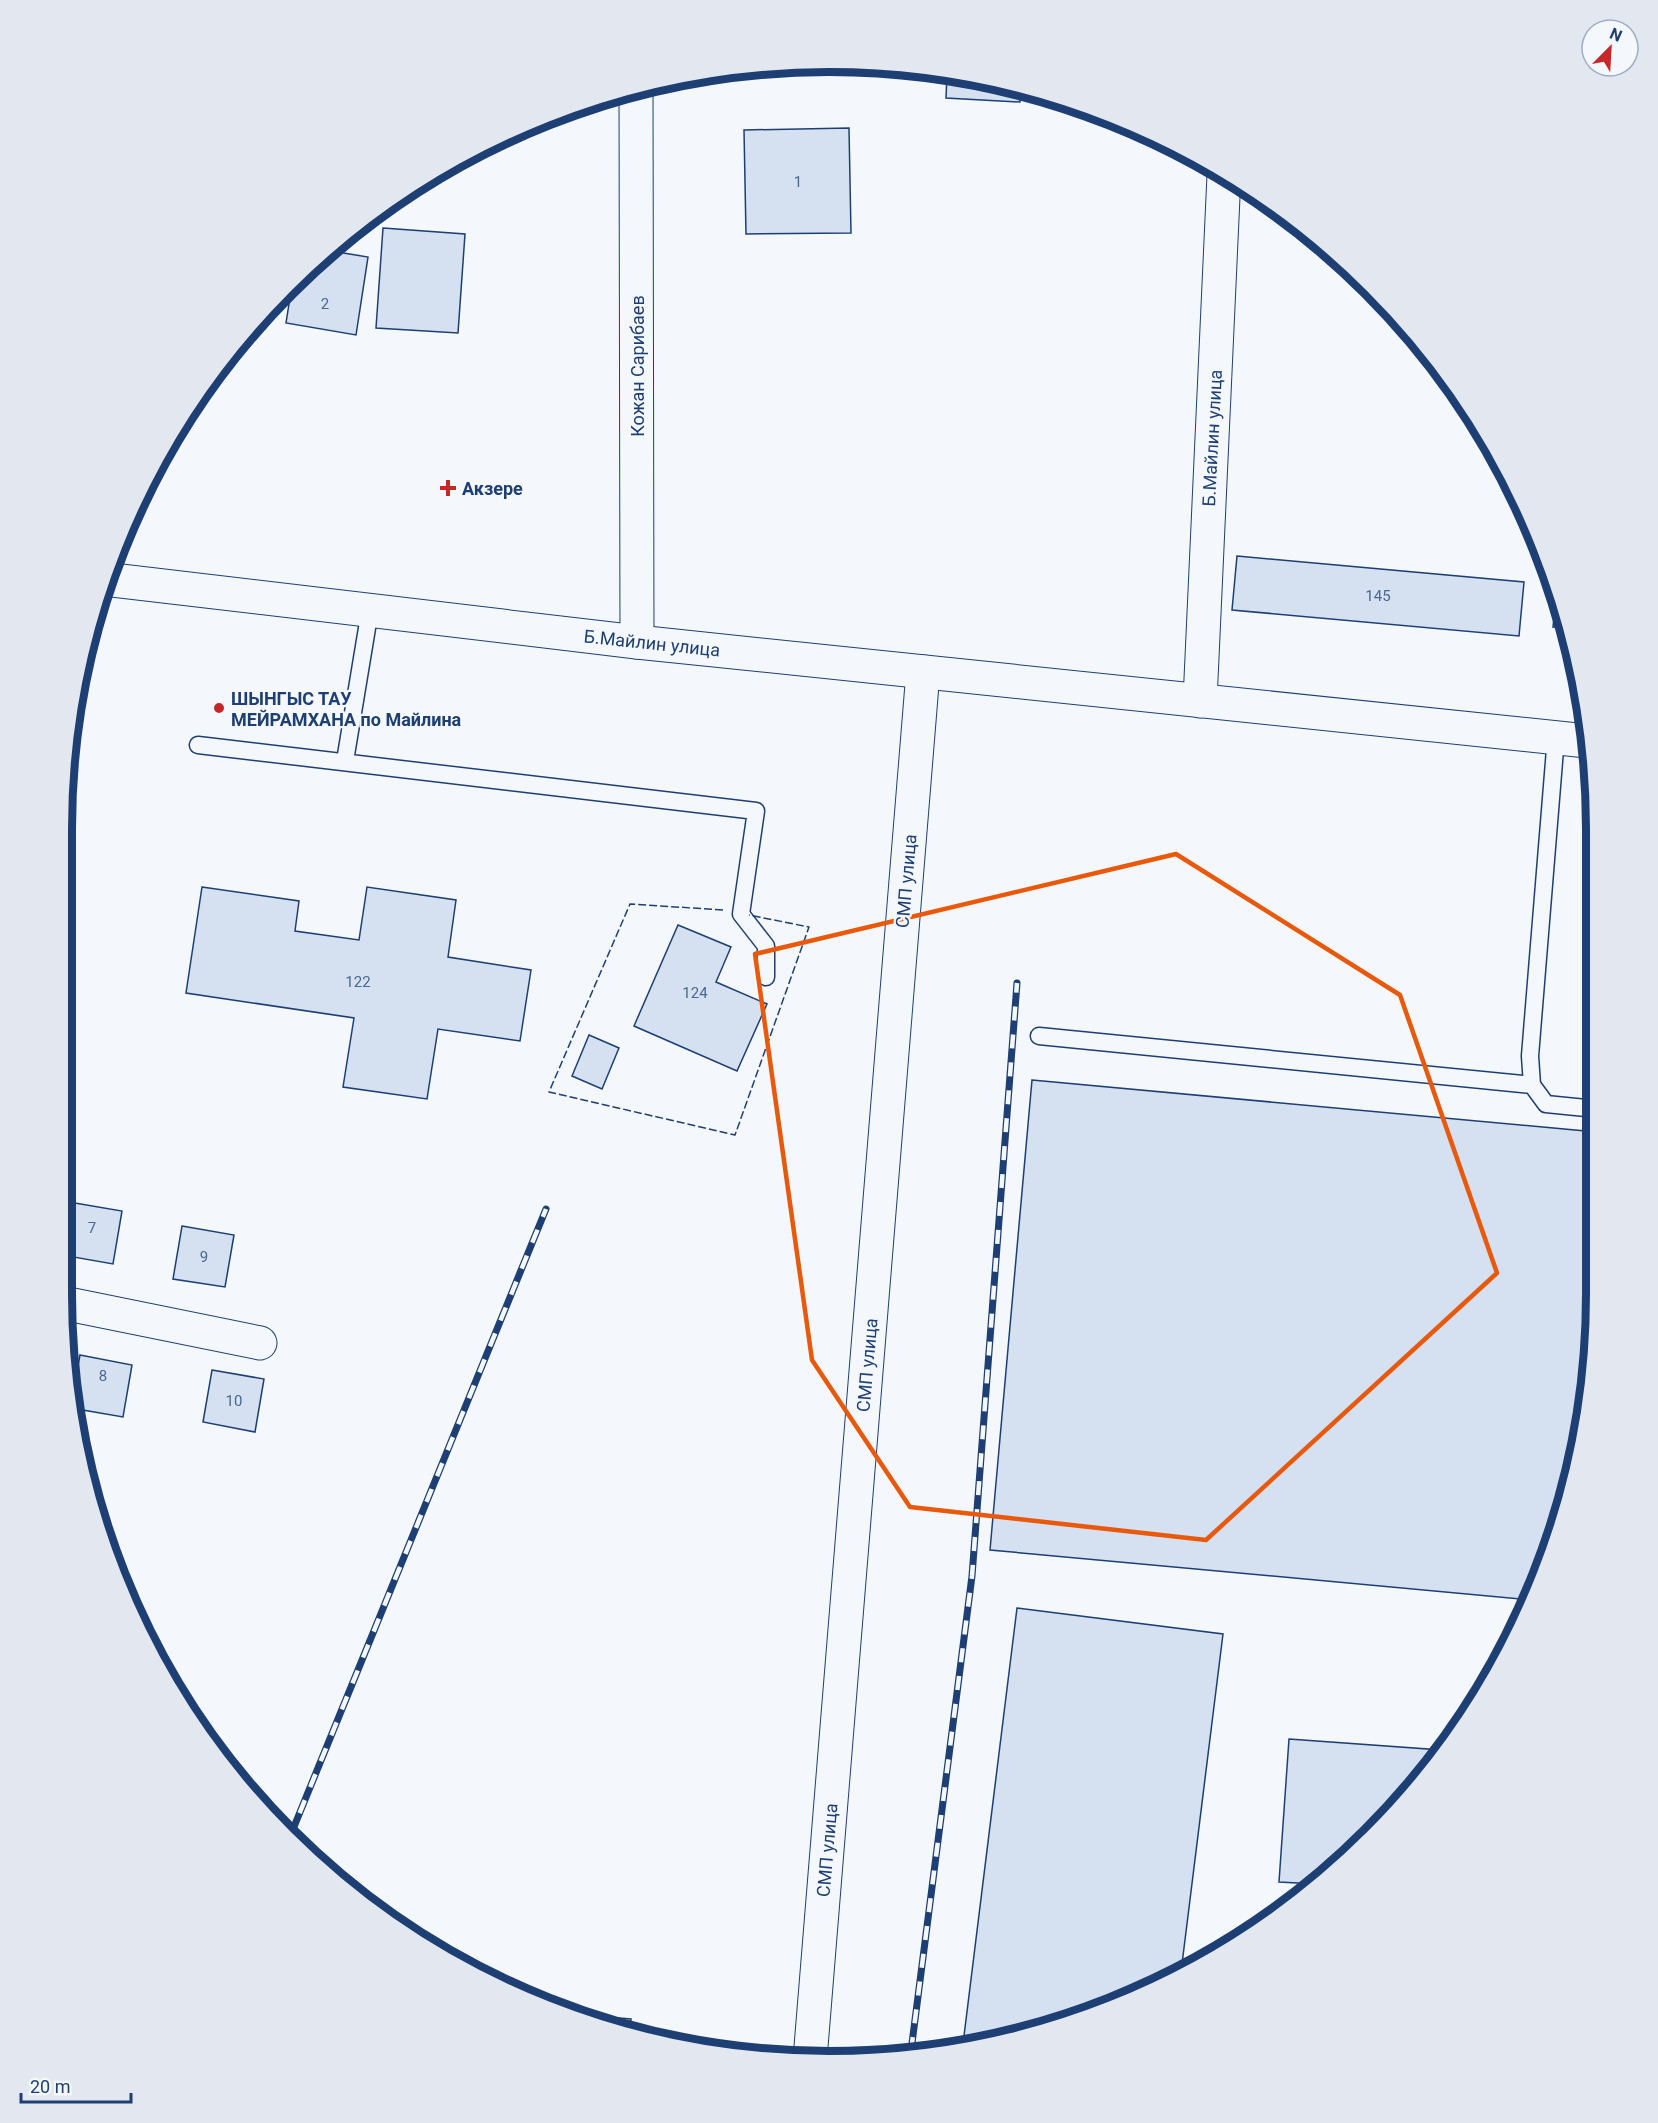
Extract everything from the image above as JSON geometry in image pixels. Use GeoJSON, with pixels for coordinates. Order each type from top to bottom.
{"type":"FeatureCollection","features":[{"type":"Feature","properties":{"kind":"street","name":"Кожан Сарибаев"},"geometry":{"type":"LineString","coordinates":[[636,97],[638,642]]}},
{"type":"Feature","properties":{"kind":"street","name":"Б.Майлин улица"},"geometry":{"type":"LineString","coordinates":[[1200,701],[1224,183]]}},
{"type":"Feature","properties":{"kind":"street","name":"Б.Майлин улица"},"geometry":{"type":"LineString","coordinates":[[114,580],[638,642],[1572,739]]}},
{"type":"Feature","properties":{"kind":"street","name":"СМП улица"},"geometry":{"type":"LineString","coordinates":[[811,2050],[923,672]]}},
{"type":"Feature","properties":{"kind":"street"},"geometry":{"type":"LineString","coordinates":[[72,1305],[260,1343]]}},
{"type":"Feature","properties":{"kind":"lane"},"geometry":{"type":"LineString","coordinates":[[345,761],[370,610]]}},
{"type":"Feature","properties":{"kind":"lane"},"geometry":{"type":"LineString","coordinates":[[1572,739],[1530,1056],[1532,1085],[1546,1104],[1586,1109]]}},
{"type":"Feature","properties":{"kind":"lane"},"geometry":{"type":"LineString","coordinates":[[198,745],[756,811],[741,914],[766,946],[766,977]]}},
{"type":"Feature","properties":{"kind":"lane"},"geometry":{"type":"LineString","coordinates":[[1039,1036],[1532,1085]]}},
{"type":"Feature","properties":{"kind":"highlighted area"},"geometry":{"type":"Polygon","coordinates":[[[1176,854],[1400,995],[1497,1273],[1206,1540],[910,1507],[812,1360],[755,954],[1176,854]]]}},
{"type":"Feature","properties":{"kind":"building"},"geometry":{"type":"Polygon","coordinates":[[[947,81],[1020,97],[1020,102],[946,98],[947,81]]]}},
{"type":"Feature","properties":{"kind":"building"},"geometry":{"type":"Polygon","coordinates":[[[849,128],[851,233],[746,234],[744,130],[849,128]]]}},
{"type":"Feature","properties":{"kind":"building"},"geometry":{"type":"Polygon","coordinates":[[[383,228],[465,234],[458,333],[376,328],[383,228]]]}},
{"type":"Feature","properties":{"kind":"building"},"geometry":{"type":"Polygon","coordinates":[[[339,252],[368,257],[356,335],[286,323],[290,298],[339,252]]]}},
{"type":"Feature","properties":{"kind":"building"},"geometry":{"type":"Polygon","coordinates":[[[1237,556],[1524,582],[1519,636],[1232,610],[1237,556]]]}},
{"type":"Feature","properties":{"kind":"building"},"geometry":{"type":"Polygon","coordinates":[[[1554,614],[1558,627],[1553,627],[1554,614]]]}},
{"type":"Feature","properties":{"kind":"building"},"geometry":{"type":"Polygon","coordinates":[[[202,887],[299,901],[295,931],[359,940],[367,887],[456,900],[448,957],[531,970],[520,1041],[438,1029],[427,1099],[343,1087],[354,1018],[186,993],[202,887]]]}},
{"type":"Feature","properties":{"kind":"building"},"geometry":{"type":"Polygon","coordinates":[[[678,925],[731,947],[716,982],[767,1004],[737,1071],[634,1026],[678,925]]]}},
{"type":"Feature","properties":{"kind":"building"},"geometry":{"type":"Polygon","coordinates":[[[589,1035],[619,1048],[602,1089],[572,1076],[589,1035]]]}},
{"type":"Feature","properties":{"kind":"building"},"geometry":{"type":"Polygon","coordinates":[[[1032,1080],[1586,1131],[1586,1294],[1580,1393],[1560,1490],[1546,1537],[1521,1599],[990,1550],[1032,1080]]]}},
{"type":"Feature","properties":{"kind":"building"},"geometry":{"type":"Polygon","coordinates":[[[72,1203],[122,1211],[113,1264],[72,1257],[72,1203]]]}},
{"type":"Feature","properties":{"kind":"building"},"geometry":{"type":"Polygon","coordinates":[[[182,1226],[234,1235],[225,1287],[173,1279],[182,1226]]]}},
{"type":"Feature","properties":{"kind":"building"},"geometry":{"type":"Polygon","coordinates":[[[80,1355],[132,1365],[123,1417],[81,1410],[76,1374],[80,1355]]]}},
{"type":"Feature","properties":{"kind":"building"},"geometry":{"type":"Polygon","coordinates":[[[212,1370],[264,1379],[255,1432],[203,1422],[212,1370]]]}},
{"type":"Feature","properties":{"kind":"building"},"geometry":{"type":"Polygon","coordinates":[[[1017,1608],[1223,1634],[1182,1963],[1119,1993],[1072,2011],[1025,2025],[964,2038],[1017,1608]]]}},
{"type":"Feature","properties":{"kind":"building"},"geometry":{"type":"Polygon","coordinates":[[[1289,1739],[1434,1749],[1398,1793],[1328,1863],[1304,1883],[1279,1882],[1289,1739]]]}},
{"type":"Feature","properties":{"kind":"building"},"geometry":{"type":"Polygon","coordinates":[[[606,2017],[631,2019],[631,2024],[606,2017]]]}},
{"type":"Feature","properties":{"kind":"railway"},"geometry":{"type":"LineString","coordinates":[[912,2046],[972,1576],[1017,983]]}},
{"type":"Feature","properties":{"kind":"railway"},"geometry":{"type":"LineString","coordinates":[[293,1828],[546,1209]]}},
{"type":"Feature","properties":{"kind":"fence"},"geometry":{"type":"LineString","coordinates":[[723,910],[630,904],[549,1092],[735,1135],[809,927],[749,915]]}},
{"type":"Feature","properties":{"kind":"place","name":"Акзере"},"geometry":{"type":"Point","coordinates":[448,488]}},
{"type":"Feature","properties":{"kind":"place","name":"ШЫНГЫС ТАУ МЕЙРАМХАНА по Майлина"},"geometry":{"type":"Point","coordinates":[219,708]}}]}
